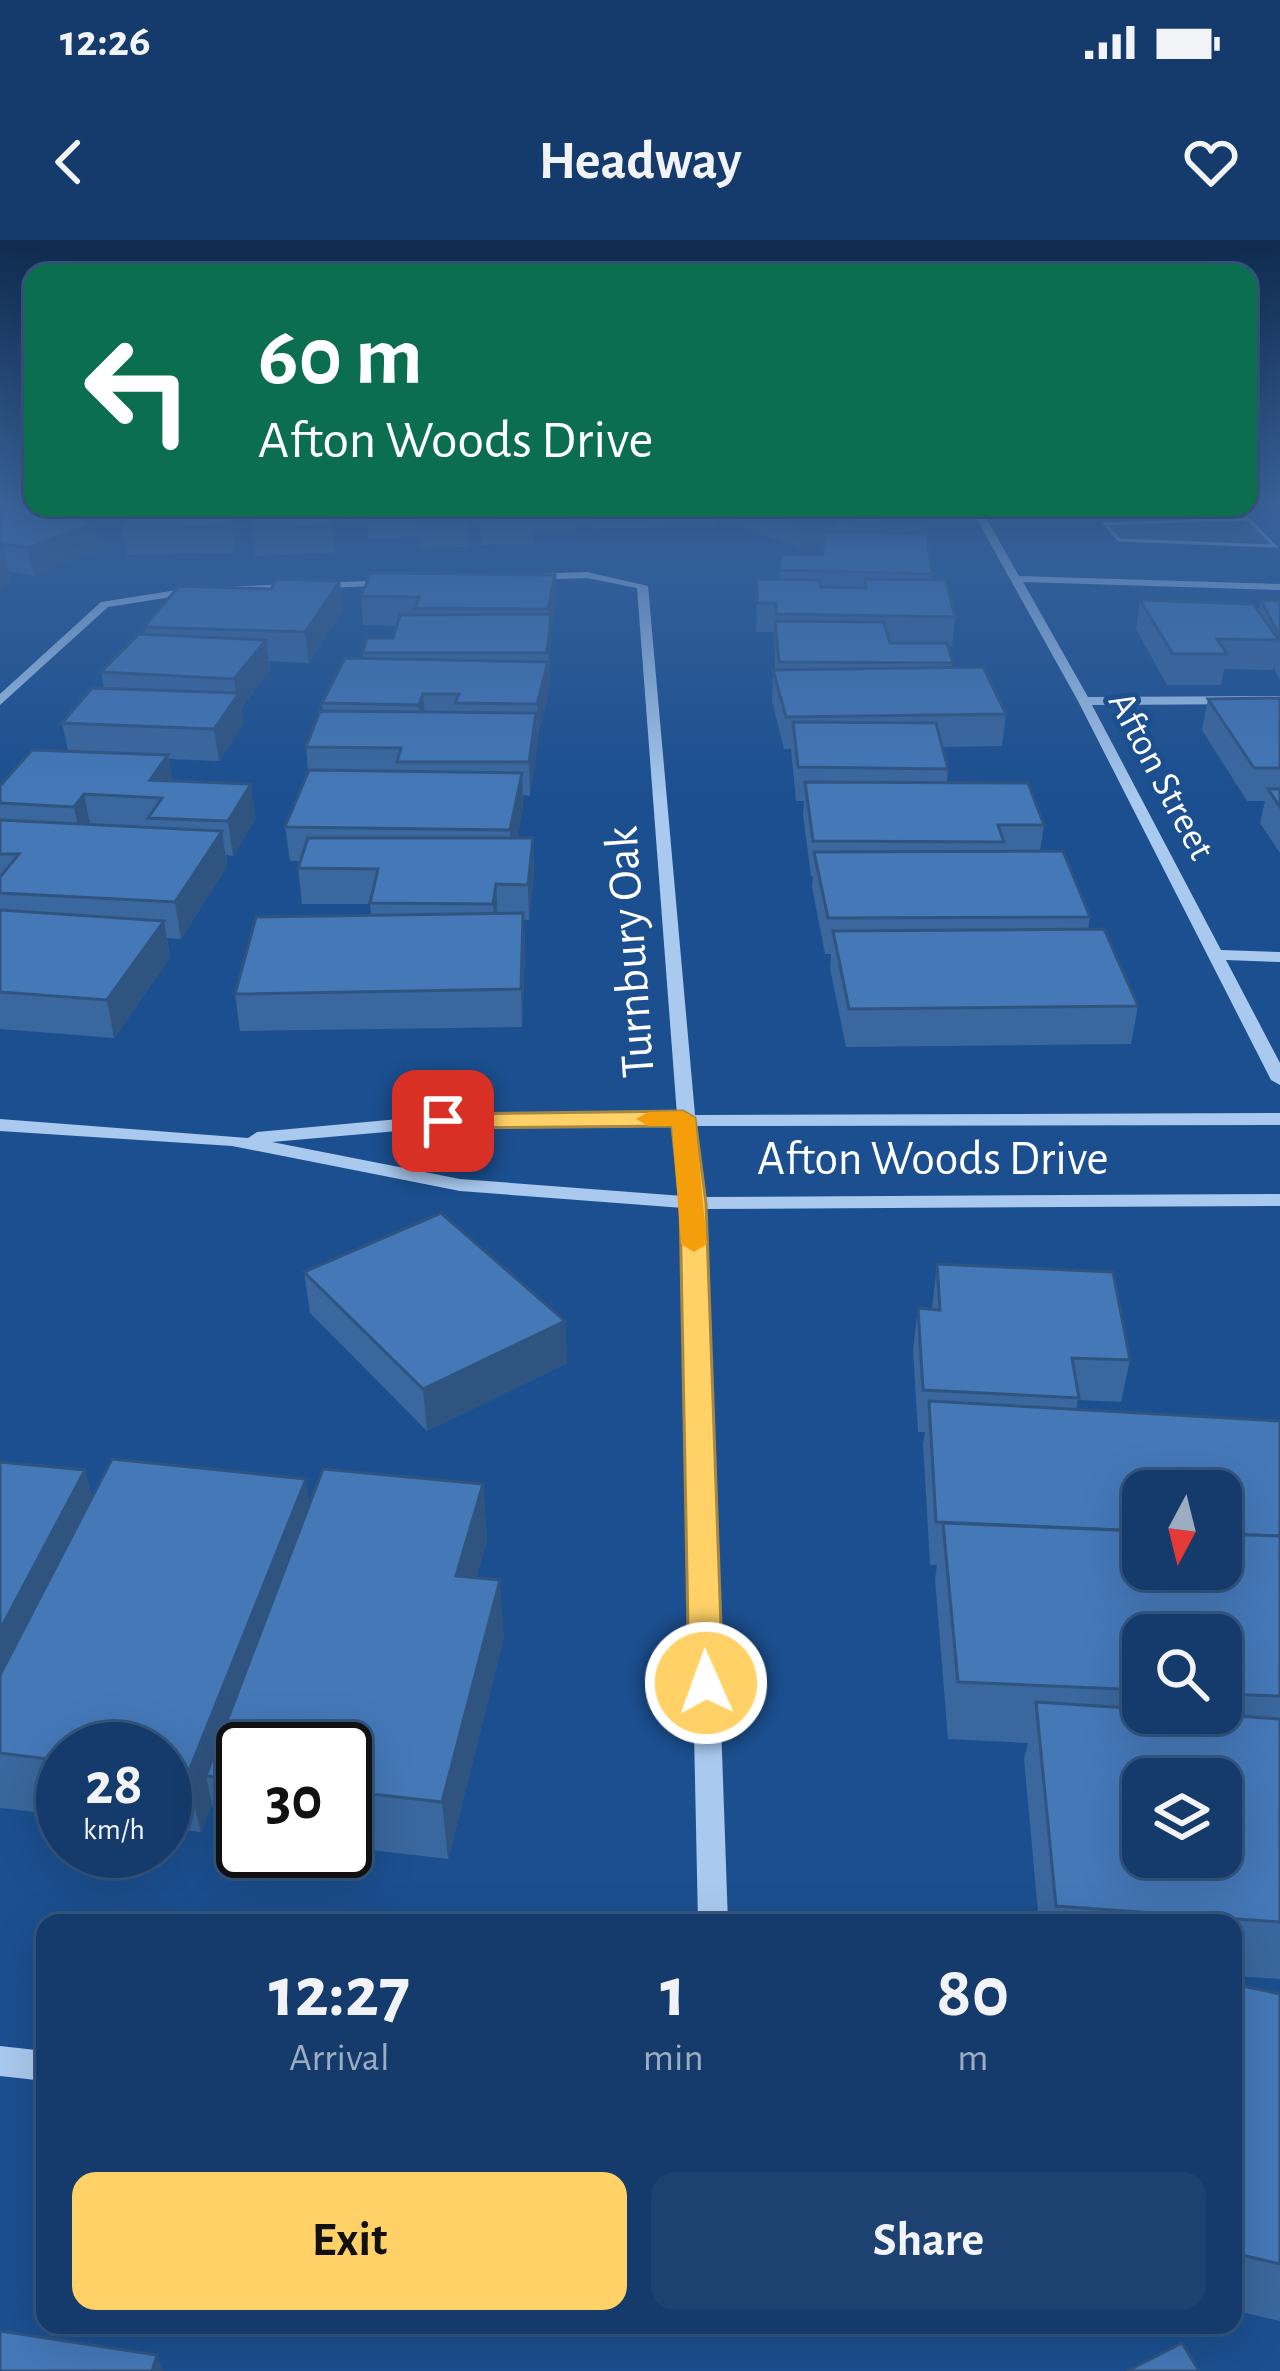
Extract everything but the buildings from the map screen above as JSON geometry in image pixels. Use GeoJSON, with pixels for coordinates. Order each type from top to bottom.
{"type":"FeatureCollection","features":[{"type":"Feature","properties":{"kind":"street"},"geometry":{"type":"LineString","coordinates":[[0,701],[105,604],[122,601]]}},
{"type":"Feature","properties":{"kind":"street","name":"Turnbury Oak"},"geometry":{"type":"LineString","coordinates":[[642,601],[693,1203],[712,1914]]}},
{"type":"Feature","properties":{"kind":"street","name":"Afton Street"},"geometry":{"type":"LineString","coordinates":[[1029,601],[1280,1080]]}},
{"type":"Feature","properties":{"kind":"street"},"geometry":{"type":"LineString","coordinates":[[1084,700],[1280,700]]}},
{"type":"Feature","properties":{"kind":"street"},"geometry":{"type":"LineString","coordinates":[[1218,955],[1280,958]]}},
{"type":"Feature","properties":{"kind":"street","name":"Afton Woods Drive"},"geometry":{"type":"LineString","coordinates":[[232,1140],[443,1121],[1280,1119]]}},
{"type":"Feature","properties":{"kind":"street","name":"Afton Woods Drive"},"geometry":{"type":"LineString","coordinates":[[0,1125],[232,1140],[460,1185],[693,1203],[1280,1200]]}},
{"type":"Feature","properties":{"kind":"street"},"geometry":{"type":"LineString","coordinates":[[0,2061],[36,2065]]}},
{"type":"Feature","properties":{"kind":"slow traffic"},"geometry":{"type":"LineString","coordinates":[[648,1119],[683,1118],[694,1244]]}},
{"type":"Feature","properties":{"kind":"route"},"geometry":{"type":"LineString","coordinates":[[443,1121],[683,1118],[693,1203],[706,1683]]}}]}
